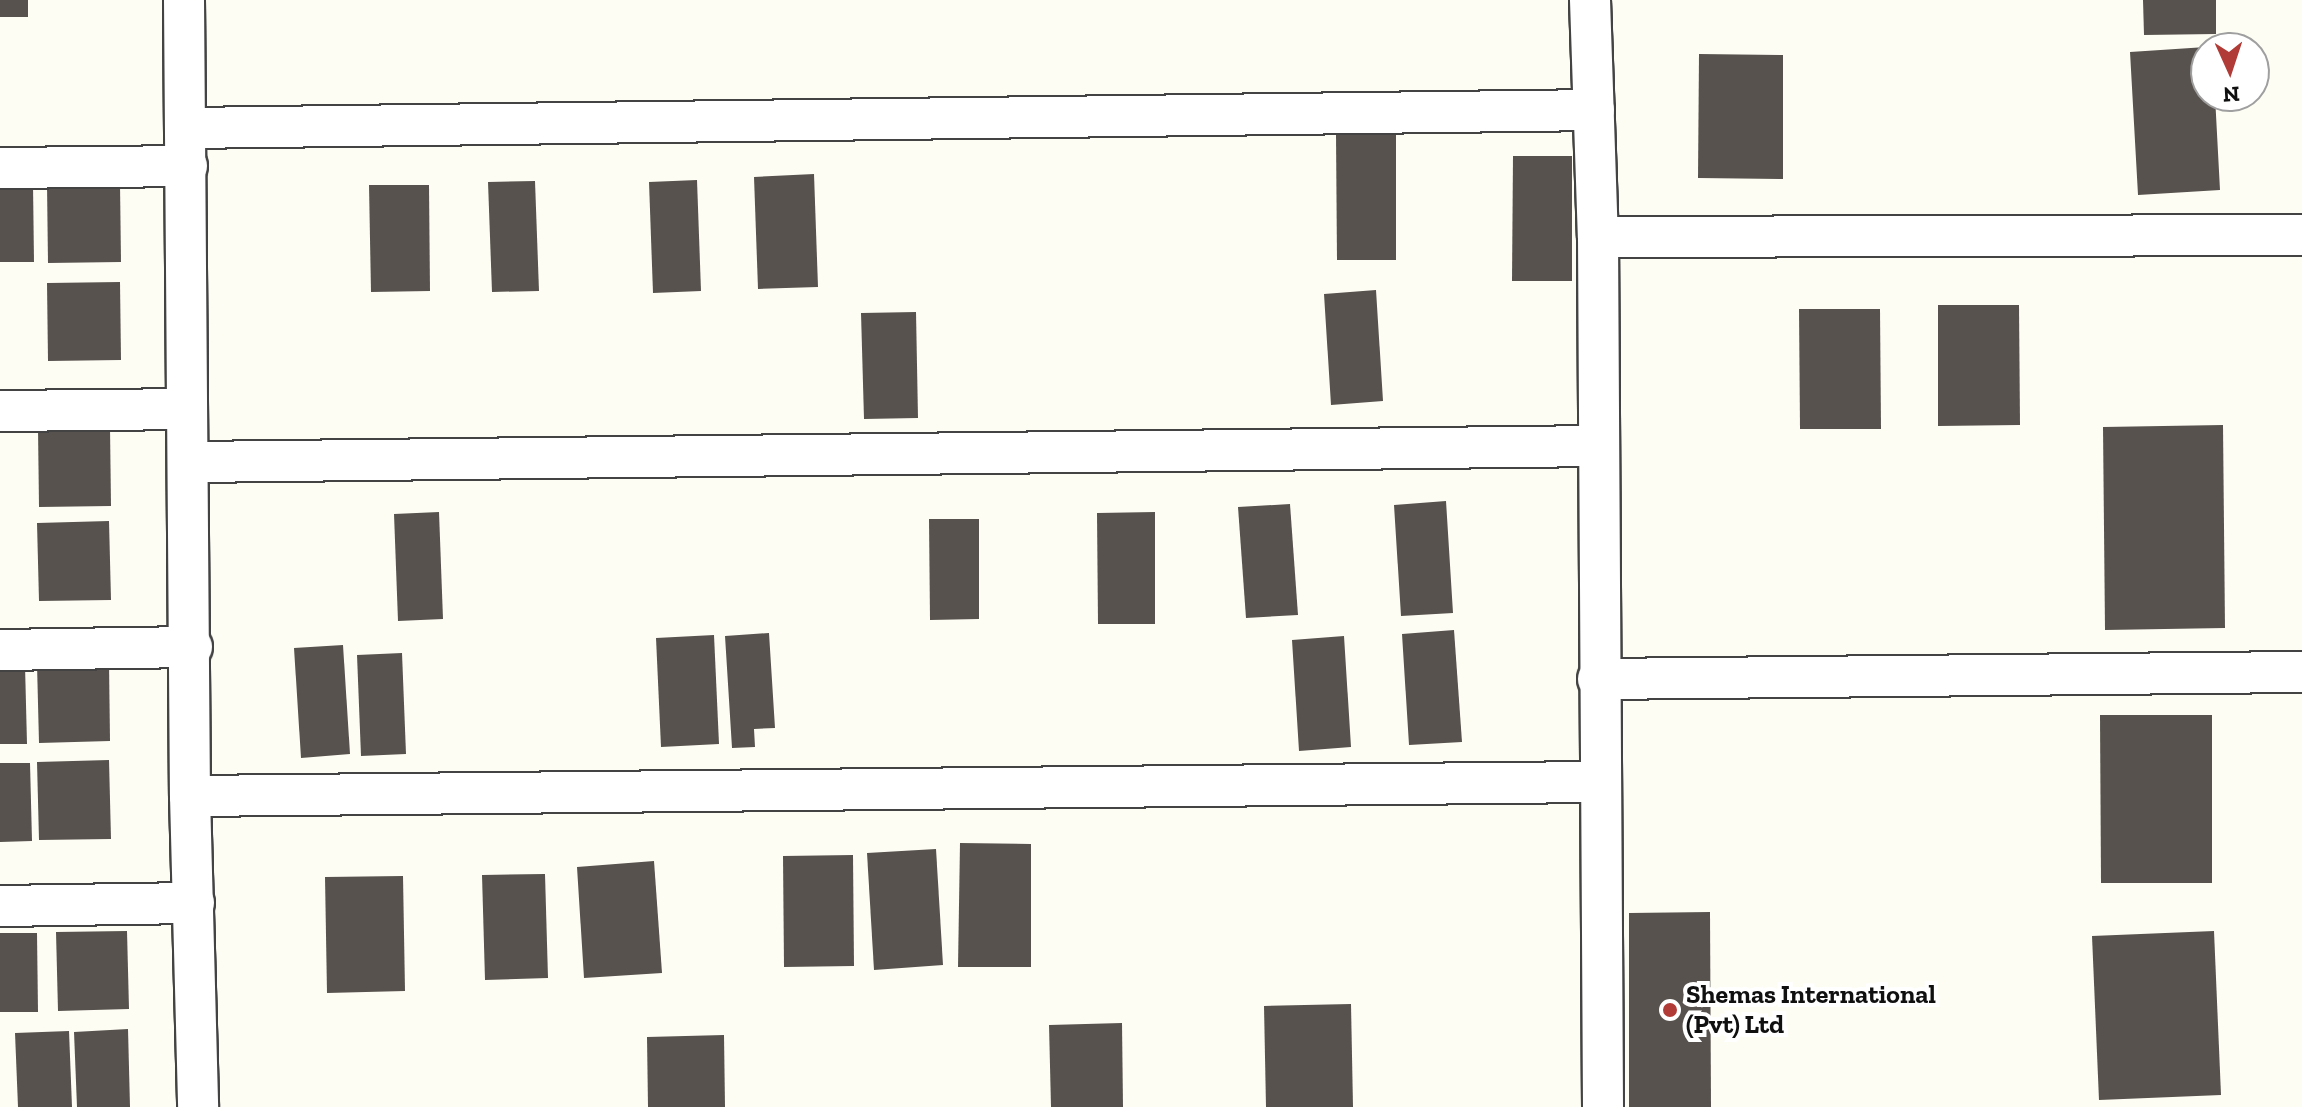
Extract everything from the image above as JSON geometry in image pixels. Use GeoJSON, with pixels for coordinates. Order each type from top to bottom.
{"type":"FeatureCollection","features":[{"type":"Feature","properties":{"kind":"street"},"geometry":{"type":"LineString","coordinates":[[184,0],[187,409],[191,462],[190,796],[198,1107]]}},
{"type":"Feature","properties":{"kind":"street"},"geometry":{"type":"LineString","coordinates":[[1590,0],[1598,237],[1597,782],[1603,1107]]}},
{"type":"Feature","properties":{"kind":"street"},"geometry":{"type":"LineString","coordinates":[[0,168],[187,147],[1594,110]]}},
{"type":"Feature","properties":{"kind":"street"},"geometry":{"type":"LineString","coordinates":[[1598,237],[2302,235]]}},
{"type":"Feature","properties":{"kind":"street"},"geometry":{"type":"LineString","coordinates":[[0,411],[187,409]]}},
{"type":"Feature","properties":{"kind":"street"},"geometry":{"type":"LineString","coordinates":[[191,462],[1596,446]]}},
{"type":"Feature","properties":{"kind":"street"},"geometry":{"type":"LineString","coordinates":[[0,650],[192,647]]}},
{"type":"Feature","properties":{"kind":"street"},"geometry":{"type":"LineString","coordinates":[[1598,679],[2302,672]]}},
{"type":"Feature","properties":{"kind":"street"},"geometry":{"type":"LineString","coordinates":[[190,796],[1597,782]]}},
{"type":"Feature","properties":{"kind":"street"},"geometry":{"type":"LineString","coordinates":[[0,906],[194,903]]}},
{"type":"Feature","properties":{"kind":"building"},"geometry":{"type":"Polygon","coordinates":[[[0,0],[28,0],[28,17],[0,17],[0,0]]]}},
{"type":"Feature","properties":{"kind":"building"},"geometry":{"type":"Polygon","coordinates":[[[2143,0],[2216,0],[2216,32],[2144,35],[2143,0]]]}},
{"type":"Feature","properties":{"kind":"building"},"geometry":{"type":"Polygon","coordinates":[[[2190,48],[2190,112],[2216,112],[2220,190],[2138,195],[2130,52],[2190,48]]]}},
{"type":"Feature","properties":{"kind":"building"},"geometry":{"type":"Polygon","coordinates":[[[1699,54],[1783,55],[1783,179],[1698,178],[1699,54]]]}},
{"type":"Feature","properties":{"kind":"building"},"geometry":{"type":"Polygon","coordinates":[[[1336,135],[1396,135],[1396,260],[1337,260],[1336,135]]]}},
{"type":"Feature","properties":{"kind":"building"},"geometry":{"type":"Polygon","coordinates":[[[1513,156],[1572,156],[1572,281],[1512,281],[1513,156]]]}},
{"type":"Feature","properties":{"kind":"building"},"geometry":{"type":"Polygon","coordinates":[[[814,174],[818,287],[758,289],[754,177],[814,174]]]}},
{"type":"Feature","properties":{"kind":"building"},"geometry":{"type":"Polygon","coordinates":[[[697,180],[701,291],[653,293],[649,182],[697,180]]]}},
{"type":"Feature","properties":{"kind":"building"},"geometry":{"type":"Polygon","coordinates":[[[535,181],[539,291],[492,292],[488,182],[535,181]]]}},
{"type":"Feature","properties":{"kind":"building"},"geometry":{"type":"Polygon","coordinates":[[[33,184],[34,262],[0,262],[0,185],[33,184]]]}},
{"type":"Feature","properties":{"kind":"building"},"geometry":{"type":"Polygon","coordinates":[[[47,184],[120,184],[121,262],[48,263],[47,184]]]}},
{"type":"Feature","properties":{"kind":"building"},"geometry":{"type":"Polygon","coordinates":[[[369,185],[429,185],[430,291],[371,292],[369,185]]]}},
{"type":"Feature","properties":{"kind":"building"},"geometry":{"type":"Polygon","coordinates":[[[120,282],[121,360],[48,361],[47,283],[120,282]]]}},
{"type":"Feature","properties":{"kind":"building"},"geometry":{"type":"Polygon","coordinates":[[[1376,290],[1383,401],[1331,405],[1324,294],[1376,290]]]}},
{"type":"Feature","properties":{"kind":"building"},"geometry":{"type":"Polygon","coordinates":[[[1938,305],[2019,305],[2020,425],[1938,426],[1938,305]]]}},
{"type":"Feature","properties":{"kind":"building"},"geometry":{"type":"Polygon","coordinates":[[[1799,309],[1880,309],[1881,429],[1800,429],[1799,309]]]}},
{"type":"Feature","properties":{"kind":"building"},"geometry":{"type":"Polygon","coordinates":[[[916,312],[918,418],[864,419],[861,313],[916,312]]]}},
{"type":"Feature","properties":{"kind":"building"},"geometry":{"type":"Polygon","coordinates":[[[2223,425],[2225,628],[2105,630],[2103,427],[2223,425]]]}},
{"type":"Feature","properties":{"kind":"building"},"geometry":{"type":"Polygon","coordinates":[[[110,427],[111,506],[39,507],[38,428],[110,427]]]}},
{"type":"Feature","properties":{"kind":"building"},"geometry":{"type":"Polygon","coordinates":[[[1446,501],[1453,613],[1401,616],[1394,505],[1446,501]]]}},
{"type":"Feature","properties":{"kind":"building"},"geometry":{"type":"Polygon","coordinates":[[[1290,504],[1298,615],[1246,618],[1238,507],[1290,504]]]}},
{"type":"Feature","properties":{"kind":"building"},"geometry":{"type":"Polygon","coordinates":[[[439,512],[443,619],[398,621],[394,514],[439,512]]]}},
{"type":"Feature","properties":{"kind":"building"},"geometry":{"type":"Polygon","coordinates":[[[1155,512],[1155,624],[1098,624],[1097,513],[1155,512]]]}},
{"type":"Feature","properties":{"kind":"building"},"geometry":{"type":"Polygon","coordinates":[[[929,519],[979,519],[979,619],[930,620],[929,519]]]}},
{"type":"Feature","properties":{"kind":"building"},"geometry":{"type":"Polygon","coordinates":[[[109,521],[111,600],[39,601],[37,523],[109,521]]]}},
{"type":"Feature","properties":{"kind":"building"},"geometry":{"type":"Polygon","coordinates":[[[1454,630],[1462,742],[1409,745],[1402,634],[1454,630]]]}},
{"type":"Feature","properties":{"kind":"building"},"geometry":{"type":"Polygon","coordinates":[[[769,633],[775,728],[754,729],[755,747],[732,748],[725,636],[769,633]]]}},
{"type":"Feature","properties":{"kind":"building"},"geometry":{"type":"Polygon","coordinates":[[[714,635],[719,744],[661,747],[656,638],[714,635]]]}},
{"type":"Feature","properties":{"kind":"building"},"geometry":{"type":"Polygon","coordinates":[[[1344,636],[1351,747],[1299,751],[1292,640],[1344,636]]]}},
{"type":"Feature","properties":{"kind":"building"},"geometry":{"type":"Polygon","coordinates":[[[343,645],[350,754],[301,758],[294,648],[343,645]]]}},
{"type":"Feature","properties":{"kind":"building"},"geometry":{"type":"Polygon","coordinates":[[[402,653],[406,754],[361,756],[357,655],[402,653]]]}},
{"type":"Feature","properties":{"kind":"building"},"geometry":{"type":"Polygon","coordinates":[[[109,662],[110,741],[39,743],[37,664],[109,662]]]}},
{"type":"Feature","properties":{"kind":"building"},"geometry":{"type":"Polygon","coordinates":[[[0,665],[25,665],[27,744],[0,744],[0,665]]]}},
{"type":"Feature","properties":{"kind":"building"},"geometry":{"type":"Polygon","coordinates":[[[2100,715],[2212,715],[2212,883],[2101,883],[2100,715]]]}},
{"type":"Feature","properties":{"kind":"building"},"geometry":{"type":"Polygon","coordinates":[[[109,760],[111,839],[39,840],[37,762],[109,760]]]}},
{"type":"Feature","properties":{"kind":"building"},"geometry":{"type":"Polygon","coordinates":[[[0,763],[30,763],[32,841],[0,842],[0,763]]]}},
{"type":"Feature","properties":{"kind":"building"},"geometry":{"type":"Polygon","coordinates":[[[960,843],[1031,844],[1031,967],[958,967],[960,843]]]}},
{"type":"Feature","properties":{"kind":"building"},"geometry":{"type":"Polygon","coordinates":[[[936,849],[943,965],[874,970],[867,853],[936,849]]]}},
{"type":"Feature","properties":{"kind":"building"},"geometry":{"type":"Polygon","coordinates":[[[853,855],[854,966],[784,967],[783,856],[853,855]]]}},
{"type":"Feature","properties":{"kind":"building"},"geometry":{"type":"Polygon","coordinates":[[[654,861],[662,973],[584,978],[577,867],[654,861]]]}},
{"type":"Feature","properties":{"kind":"building"},"geometry":{"type":"Polygon","coordinates":[[[545,874],[548,978],[485,980],[482,875],[545,874]]]}},
{"type":"Feature","properties":{"kind":"building"},"geometry":{"type":"Polygon","coordinates":[[[403,876],[405,991],[327,993],[325,877],[403,876]]]}},
{"type":"Feature","properties":{"kind":"building","name":"Shemas International (Pvt) Ltd"},"geometry":{"type":"Polygon","coordinates":[[[1710,912],[1711,1107],[1629,1107],[1629,913],[1710,912]]]}},
{"type":"Feature","properties":{"kind":"building"},"geometry":{"type":"Polygon","coordinates":[[[127,931],[129,1009],[58,1011],[56,932],[127,931]]]}},
{"type":"Feature","properties":{"kind":"building"},"geometry":{"type":"Polygon","coordinates":[[[2214,931],[2221,1095],[2099,1100],[2092,936],[2214,931]]]}},
{"type":"Feature","properties":{"kind":"building"},"geometry":{"type":"Polygon","coordinates":[[[0,933],[37,933],[38,1012],[0,1012],[0,933]]]}},
{"type":"Feature","properties":{"kind":"building"},"geometry":{"type":"Polygon","coordinates":[[[1351,1004],[1353,1107],[1266,1107],[1264,1006],[1351,1004]]]}},
{"type":"Feature","properties":{"kind":"building"},"geometry":{"type":"Polygon","coordinates":[[[1122,1023],[1123,1107],[1051,1107],[1049,1025],[1122,1023]]]}},
{"type":"Feature","properties":{"kind":"building"},"geometry":{"type":"Polygon","coordinates":[[[128,1029],[130,1107],[77,1107],[74,1032],[128,1029]]]}},
{"type":"Feature","properties":{"kind":"building"},"geometry":{"type":"Polygon","coordinates":[[[69,1031],[72,1107],[18,1107],[15,1033],[69,1031]]]}},
{"type":"Feature","properties":{"kind":"building"},"geometry":{"type":"Polygon","coordinates":[[[724,1035],[725,1107],[648,1107],[647,1037],[724,1035]]]}},
{"type":"Feature","properties":{"kind":"place","name":"Shemas International (Pvt) Ltd"},"geometry":{"type":"Point","coordinates":[1670,1010]}}]}
